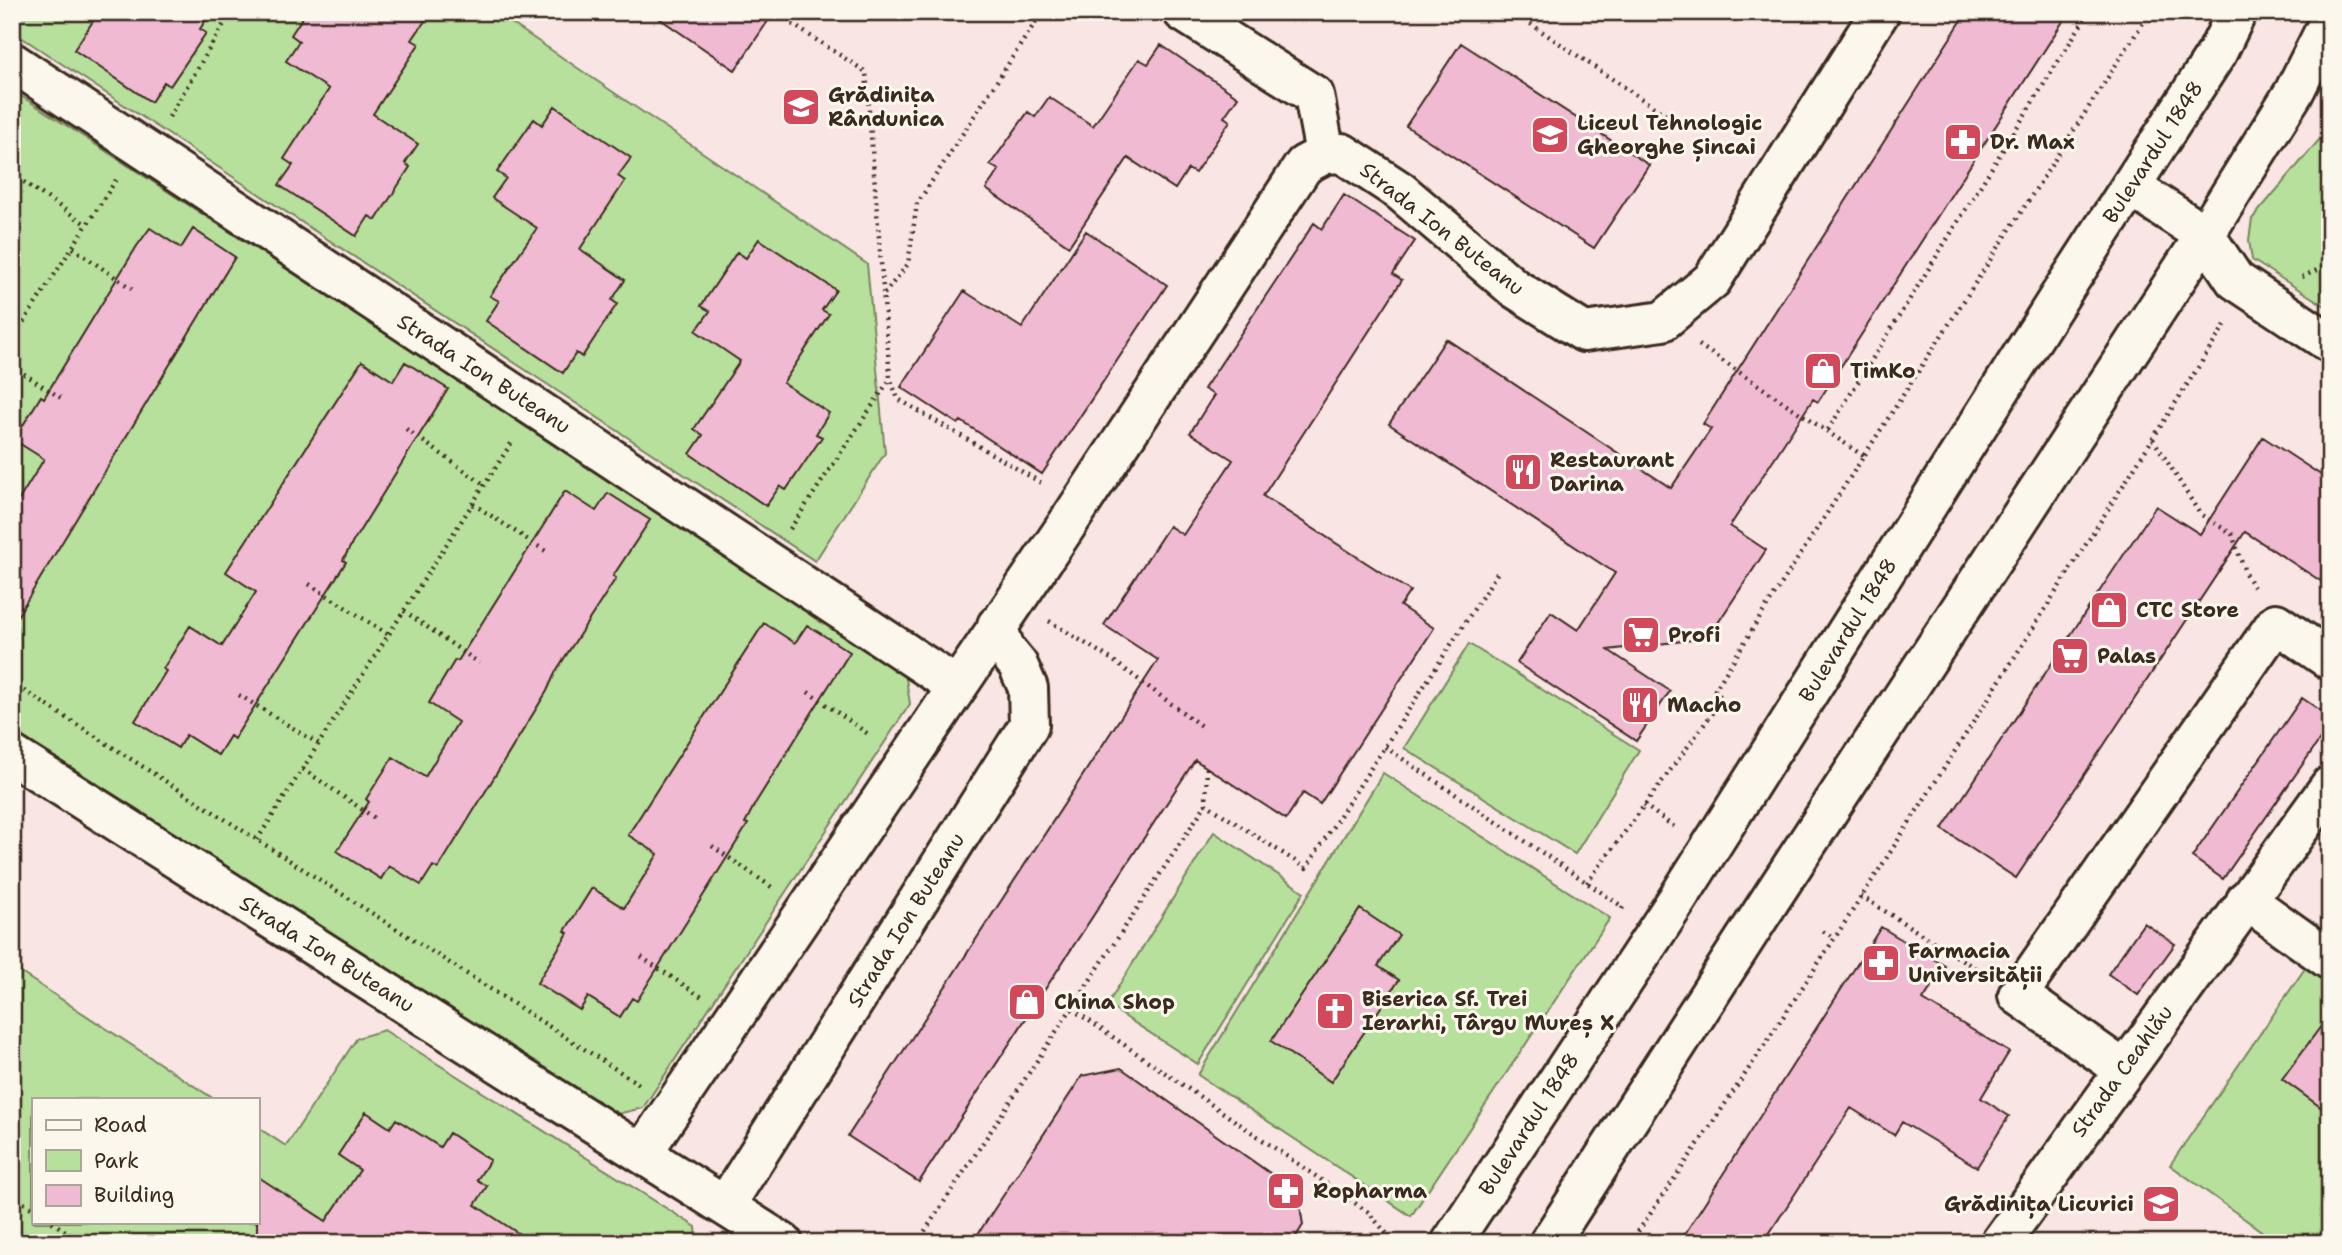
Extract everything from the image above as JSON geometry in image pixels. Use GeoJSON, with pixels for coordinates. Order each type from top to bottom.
{"type":"FeatureCollection","features":[{"type":"Feature","properties":{"kind":"street"},"geometry":{"type":"LineString","coordinates":[[643,1152],[1304,165],[1325,155],[1314,95],[1183,12]]}},
{"type":"Feature","properties":{"kind":"street"},"geometry":{"type":"LineString","coordinates":[[1663,321],[1712,280],[1880,12]]}},
{"type":"Feature","properties":{"kind":"street","name":"Bulevardul 1848"},"geometry":{"type":"LineString","coordinates":[[1451,1243],[1677,900],[2217,52],[2237,12]]}},
{"type":"Feature","properties":{"kind":"street"},"geometry":{"type":"LineString","coordinates":[[1549,1243],[2205,235],[2294,92],[2330,20]]}},
{"type":"Feature","properties":{"kind":"street","name":"Strada Ion Buteanu"},"geometry":{"type":"LineString","coordinates":[[12,62],[956,686]]}},
{"type":"Feature","properties":{"kind":"street","name":"Strada Ion Buteanu"},"geometry":{"type":"LineString","coordinates":[[1325,155],[1342,153],[1400,191],[1514,288],[1584,332],[1663,321]]}},
{"type":"Feature","properties":{"kind":"street"},"geometry":{"type":"LineString","coordinates":[[2131,187],[2205,235],[2235,280],[2330,343]]}},
{"type":"Feature","properties":{"kind":"street","name":"Strada Ion Buteanu"},"geometry":{"type":"LineString","coordinates":[[725,1206],[1029,725],[1028,688],[1018,665],[1005,649],[1006,613]]}},
{"type":"Feature","properties":{"kind":"street"},"geometry":{"type":"LineString","coordinates":[[2123,1069],[2018,995],[2276,623],[2330,660]]}},
{"type":"Feature","properties":{"kind":"street","name":"Strada Ion Buteanu"},"geometry":{"type":"LineString","coordinates":[[14,760],[643,1152],[782,1243]]}},
{"type":"Feature","properties":{"kind":"street","name":"Strada Ceahlău"},"geometry":{"type":"LineString","coordinates":[[2000,1243],[2123,1069],[2330,786]]}},
{"type":"Feature","properties":{"kind":"street"},"geometry":{"type":"LineString","coordinates":[[2246,900],[2330,960]]}},
{"type":"Feature","properties":{"kind":"path"},"geometry":{"type":"LineString","coordinates":[[167,121],[231,12]]}},
{"type":"Feature","properties":{"kind":"path"},"geometry":{"type":"LineString","coordinates":[[883,294],[908,264],[917,204],[1042,12]]}},
{"type":"Feature","properties":{"kind":"path"},"geometry":{"type":"LineString","coordinates":[[1514,12],[1670,118]]}},
{"type":"Feature","properties":{"kind":"path"},"geometry":{"type":"LineString","coordinates":[[1828,430],[2089,12]]}},
{"type":"Feature","properties":{"kind":"path"},"geometry":{"type":"LineString","coordinates":[[1587,883],[1720,703],[1720,693],[1715,690],[2150,12]]}},
{"type":"Feature","properties":{"kind":"path"},"geometry":{"type":"LineString","coordinates":[[792,24],[866,72],[890,378],[898,399],[1047,487]]}},
{"type":"Feature","properties":{"kind":"path"},"geometry":{"type":"LineString","coordinates":[[12,340],[124,168]]}},
{"type":"Feature","properties":{"kind":"path"},"geometry":{"type":"LineString","coordinates":[[12,174],[87,225]]}},
{"type":"Feature","properties":{"kind":"path"},"geometry":{"type":"LineString","coordinates":[[72,248],[132,289]]}},
{"type":"Feature","properties":{"kind":"path"},"geometry":{"type":"LineString","coordinates":[[1630,1243],[1688,1160],[1861,896],[2231,316]]}},
{"type":"Feature","properties":{"kind":"path"},"geometry":{"type":"LineString","coordinates":[[1663,321],[1865,457]]}},
{"type":"Feature","properties":{"kind":"path"},"geometry":{"type":"LineString","coordinates":[[12,366],[64,400]]}},
{"type":"Feature","properties":{"kind":"path"},"geometry":{"type":"LineString","coordinates":[[783,538],[890,378]]}},
{"type":"Feature","properties":{"kind":"path"},"geometry":{"type":"LineString","coordinates":[[406,429],[485,485]]}},
{"type":"Feature","properties":{"kind":"path"},"geometry":{"type":"LineString","coordinates":[[2152,439],[2200,514],[2232,534],[2246,575],[2258,595]]}},
{"type":"Feature","properties":{"kind":"path"},"geometry":{"type":"LineString","coordinates":[[257,840],[513,440]]}},
{"type":"Feature","properties":{"kind":"path"},"geometry":{"type":"LineString","coordinates":[[473,504],[547,552]]}},
{"type":"Feature","properties":{"kind":"path"},"geometry":{"type":"LineString","coordinates":[[1206,804],[1306,867],[1498,572]]}},
{"type":"Feature","properties":{"kind":"path"},"geometry":{"type":"LineString","coordinates":[[309,584],[388,635]]}},
{"type":"Feature","properties":{"kind":"path"},"geometry":{"type":"LineString","coordinates":[[404,611],[479,663]]}},
{"type":"Feature","properties":{"kind":"path"},"geometry":{"type":"LineString","coordinates":[[1006,613],[1111,659],[1201,726]]}},
{"type":"Feature","properties":{"kind":"path"},"geometry":{"type":"LineString","coordinates":[[12,683],[640,1085]]}},
{"type":"Feature","properties":{"kind":"path"},"geometry":{"type":"LineString","coordinates":[[808,692],[871,736]]}},
{"type":"Feature","properties":{"kind":"path"},"geometry":{"type":"LineString","coordinates":[[239,695],[319,744]]}},
{"type":"Feature","properties":{"kind":"path"},"geometry":{"type":"LineString","coordinates":[[1385,747],[1623,907]]}},
{"type":"Feature","properties":{"kind":"path"},"geometry":{"type":"LineString","coordinates":[[303,768],[376,819]]}},
{"type":"Feature","properties":{"kind":"path"},"geometry":{"type":"LineString","coordinates":[[917,1243],[1206,804],[1207,768]]}},
{"type":"Feature","properties":{"kind":"path"},"geometry":{"type":"LineString","coordinates":[[1644,805],[1680,831]]}},
{"type":"Feature","properties":{"kind":"path"},"geometry":{"type":"LineString","coordinates":[[712,846],[773,888]]}},
{"type":"Feature","properties":{"kind":"path"},"geometry":{"type":"LineString","coordinates":[[1861,896],[1996,982]]}},
{"type":"Feature","properties":{"kind":"path"},"geometry":{"type":"LineString","coordinates":[[1823,931],[1833,937]]}},
{"type":"Feature","properties":{"kind":"path"},"geometry":{"type":"LineString","coordinates":[[641,957],[706,1000]]}},
{"type":"Feature","properties":{"kind":"path"},"geometry":{"type":"LineString","coordinates":[[1072,1009],[1368,1212],[1395,1243]]}},
{"type":"Feature","properties":{"kind":"path"},"geometry":{"type":"LineString","coordinates":[[12,1195],[32,1208]]}},
{"type":"Feature","properties":{"kind":"path"},"geometry":{"type":"LineString","coordinates":[[55,1224],[83,1243]]}},
{"type":"Feature","properties":{"kind":"green space"},"geometry":{"type":"Polygon","coordinates":[[[12,12],[495,12],[867,264],[885,453],[815,561],[12,31],[12,12]]]}},
{"type":"Feature","properties":{"kind":"green space"},"geometry":{"type":"Polygon","coordinates":[[[12,90],[905,672],[910,704],[643,1108],[617,1114],[12,730],[12,90]]]}},
{"type":"Feature","properties":{"kind":"green space"},"geometry":{"type":"Polygon","coordinates":[[[2330,127],[2330,309],[2252,260],[2249,240],[2252,219],[2330,127]]]}},
{"type":"Feature","properties":{"kind":"green space"},"geometry":{"type":"Polygon","coordinates":[[[1469,644],[1639,750],[1575,854],[1404,748],[1469,644]]]}},
{"type":"Feature","properties":{"kind":"green space"},"geometry":{"type":"Polygon","coordinates":[[[1383,773],[1610,918],[1411,1216],[1198,1075],[1383,773]]]}},
{"type":"Feature","properties":{"kind":"green space"},"geometry":{"type":"Polygon","coordinates":[[[1214,832],[1304,892],[1198,1064],[1107,1005],[1214,832]]]}},
{"type":"Feature","properties":{"kind":"green space"},"geometry":{"type":"Polygon","coordinates":[[[2330,932],[2330,1243],[2278,1243],[2170,1165],[2330,932]]]}},
{"type":"Feature","properties":{"kind":"green space"},"geometry":{"type":"Polygon","coordinates":[[[12,967],[212,1098],[32,1098],[32,1224],[259,1224],[259,1128],[286,1146],[357,1038],[384,1030],[696,1227],[697,1243],[12,1243],[12,967]]]}},
{"type":"Feature","properties":{"kind":"building"},"geometry":{"type":"Polygon","coordinates":[[[99,12],[211,12],[200,29],[206,33],[170,86],[164,82],[151,102],[74,50],[99,12]]]}},
{"type":"Feature","properties":{"kind":"building"},"geometry":{"type":"Polygon","coordinates":[[[306,12],[431,12],[412,40],[419,44],[373,114],[418,144],[405,163],[410,167],[376,220],[369,216],[356,236],[279,185],[293,165],[284,159],[329,89],[286,61],[299,41],[291,35],[306,12]]]}},
{"type":"Feature","properties":{"kind":"building"},"geometry":{"type":"Polygon","coordinates":[[[650,12],[774,12],[735,70],[650,12]]]}},
{"type":"Feature","properties":{"kind":"building"},"geometry":{"type":"Polygon","coordinates":[[[1967,12],[2069,12],[1818,402],[1813,399],[1730,526],[1766,550],[1708,638],[1608,650],[1670,691],[1636,741],[1517,663],[1551,612],[1578,630],[1615,573],[1389,424],[1446,339],[1671,488],[1711,429],[1703,424],[1967,12]]]}},
{"type":"Feature","properties":{"kind":"building"},"geometry":{"type":"Polygon","coordinates":[[[1461,43],[1649,165],[1594,248],[1406,126],[1461,43]]]}},
{"type":"Feature","properties":{"kind":"building"},"geometry":{"type":"Polygon","coordinates":[[[1161,45],[1238,97],[1224,117],[1230,121],[1195,173],[1188,169],[1175,189],[1128,158],[1069,246],[986,189],[999,170],[990,165],[1028,112],[1035,117],[1049,97],[1093,126],[1139,59],[1148,64],[1161,45]]]}},
{"type":"Feature","properties":{"kind":"building"},"geometry":{"type":"Polygon","coordinates":[[[555,106],[631,158],[618,176],[625,181],[580,249],[625,280],[612,300],[617,304],[582,357],[576,353],[563,373],[486,321],[499,301],[490,296],[537,228],[492,198],[506,178],[497,172],[534,119],[542,125],[555,106]]]}},
{"type":"Feature","properties":{"kind":"building"},"geometry":{"type":"Polygon","coordinates":[[[1344,195],[1415,241],[1393,274],[1402,280],[1263,496],[1410,591],[1400,606],[1434,628],[1320,804],[1303,793],[1286,819],[1195,760],[919,1182],[848,1136],[1158,660],[1104,625],[1169,526],[1183,535],[1233,460],[1190,433],[1214,395],[1204,389],[1314,223],[1322,229],[1344,195]]]}},
{"type":"Feature","properties":{"kind":"building"},"geometry":{"type":"Polygon","coordinates":[[[150,228],[181,248],[193,229],[235,257],[12,625],[12,511],[44,459],[14,440],[41,396],[44,398],[150,228]]]}},
{"type":"Feature","properties":{"kind":"building"},"geometry":{"type":"Polygon","coordinates":[[[1086,231],[1167,285],[1042,474],[961,421],[958,424],[901,387],[964,291],[1022,328],[1086,231]]]}},
{"type":"Feature","properties":{"kind":"building"},"geometry":{"type":"Polygon","coordinates":[[[759,239],[836,290],[822,310],[829,314],[783,383],[829,413],[816,434],[822,437],[786,490],[780,486],[766,506],[690,454],[703,435],[694,429],[740,361],[696,331],[710,311],[701,306],[737,252],[746,258],[759,239]]]}},
{"type":"Feature","properties":{"kind":"building"},"geometry":{"type":"Polygon","coordinates":[[[362,361],[393,381],[405,362],[448,389],[354,540],[343,560],[346,562],[234,739],[230,736],[218,755],[186,735],[178,748],[135,721],[190,626],[222,646],[256,592],[226,572],[362,361]]]}},
{"type":"Feature","properties":{"kind":"building"},"geometry":{"type":"Polygon","coordinates":[[[2263,437],[2330,481],[2330,587],[2245,532],[2016,878],[1942,829],[2156,506],[2200,534],[2263,437]]]}},
{"type":"Feature","properties":{"kind":"building"},"geometry":{"type":"Polygon","coordinates":[[[565,491],[596,511],[608,493],[650,520],[613,576],[616,578],[556,671],[547,691],[438,869],[433,866],[421,885],[389,866],[381,879],[337,851],[369,802],[366,799],[393,757],[425,777],[458,722],[429,703],[565,491]]]}},
{"type":"Feature","properties":{"kind":"building"},"geometry":{"type":"Polygon","coordinates":[[[764,623],[795,643],[807,625],[850,652],[756,802],[745,823],[748,824],[637,1001],[632,998],[620,1017],[588,997],[580,1010],[537,983],[592,888],[624,908],[658,854],[628,835],[764,623]]]}},
{"type":"Feature","properties":{"kind":"building"},"geometry":{"type":"Polygon","coordinates":[[[2302,698],[2330,717],[2330,725],[2223,879],[2192,857],[2302,698]]]}},
{"type":"Feature","properties":{"kind":"building","name":"Biserica Sf. Trei Ierarhi, Târgu Mureș X"},"geometry":{"type":"Polygon","coordinates":[[[1360,909],[1399,935],[1378,966],[1399,980],[1331,1082],[1271,1041],[1360,909]]]}},
{"type":"Feature","properties":{"kind":"building"},"geometry":{"type":"Polygon","coordinates":[[[2144,923],[2175,944],[2138,995],[2108,974],[2144,923]]]}},
{"type":"Feature","properties":{"kind":"building"},"geometry":{"type":"Polygon","coordinates":[[[1881,927],[1945,966],[1923,1000],[2009,1052],[1981,1098],[2009,1116],[1977,1167],[1902,1122],[1894,1135],[1851,1108],[1763,1243],[1679,1243],[1881,927]]]}},
{"type":"Feature","properties":{"kind":"building"},"geometry":{"type":"Polygon","coordinates":[[[2330,1014],[2330,1114],[2282,1079],[2330,1014]]]}},
{"type":"Feature","properties":{"kind":"building"},"geometry":{"type":"Polygon","coordinates":[[[1121,1068],[1298,1193],[1303,1225],[1292,1243],[972,1243],[1082,1076],[1121,1068]]]}},
{"type":"Feature","properties":{"kind":"building"},"geometry":{"type":"Polygon","coordinates":[[[366,1112],[390,1128],[396,1119],[440,1147],[449,1133],[490,1160],[477,1180],[487,1186],[475,1205],[533,1243],[257,1243],[259,1177],[326,1221],[360,1170],[338,1155],[366,1112]]]}},
{"type":"Feature","properties":{"kind":"place","name":"Grădinița Rândunica"},"geometry":{"type":"Point","coordinates":[801,107]}},
{"type":"Feature","properties":{"kind":"place","name":"Liceul Tehnologic Gheorghe Șincai"},"geometry":{"type":"Point","coordinates":[1550,135]}},
{"type":"Feature","properties":{"kind":"place","name":"Dr. Max"},"geometry":{"type":"Point","coordinates":[1963,142]}},
{"type":"Feature","properties":{"kind":"place","name":"TimKo"},"geometry":{"type":"Point","coordinates":[1823,371]}},
{"type":"Feature","properties":{"kind":"place","name":"Restaurant Darina"},"geometry":{"type":"Point","coordinates":[1523,472]}},
{"type":"Feature","properties":{"kind":"place","name":"CTC Store"},"geometry":{"type":"Point","coordinates":[2109,610]}},
{"type":"Feature","properties":{"kind":"place","name":"Profi"},"geometry":{"type":"Point","coordinates":[1641,635]}},
{"type":"Feature","properties":{"kind":"place","name":"Palas"},"geometry":{"type":"Point","coordinates":[2070,656]}},
{"type":"Feature","properties":{"kind":"place","name":"Macho"},"geometry":{"type":"Point","coordinates":[1640,705]}},
{"type":"Feature","properties":{"kind":"place","name":"Farmacia Universității"},"geometry":{"type":"Point","coordinates":[1881,963]}},
{"type":"Feature","properties":{"kind":"place","name":"China Shop"},"geometry":{"type":"Point","coordinates":[1027,1002]}},
{"type":"Feature","properties":{"kind":"place","name":"Biserica Sf. Trei Ierarhi, Târgu Mureș X"},"geometry":{"type":"Point","coordinates":[1335,1011]}},
{"type":"Feature","properties":{"kind":"place","name":"Ropharma"},"geometry":{"type":"Point","coordinates":[1286,1191]}},
{"type":"Feature","properties":{"kind":"place","name":"Grădinița Licurici"},"geometry":{"type":"Point","coordinates":[2161,1204]}}]}
